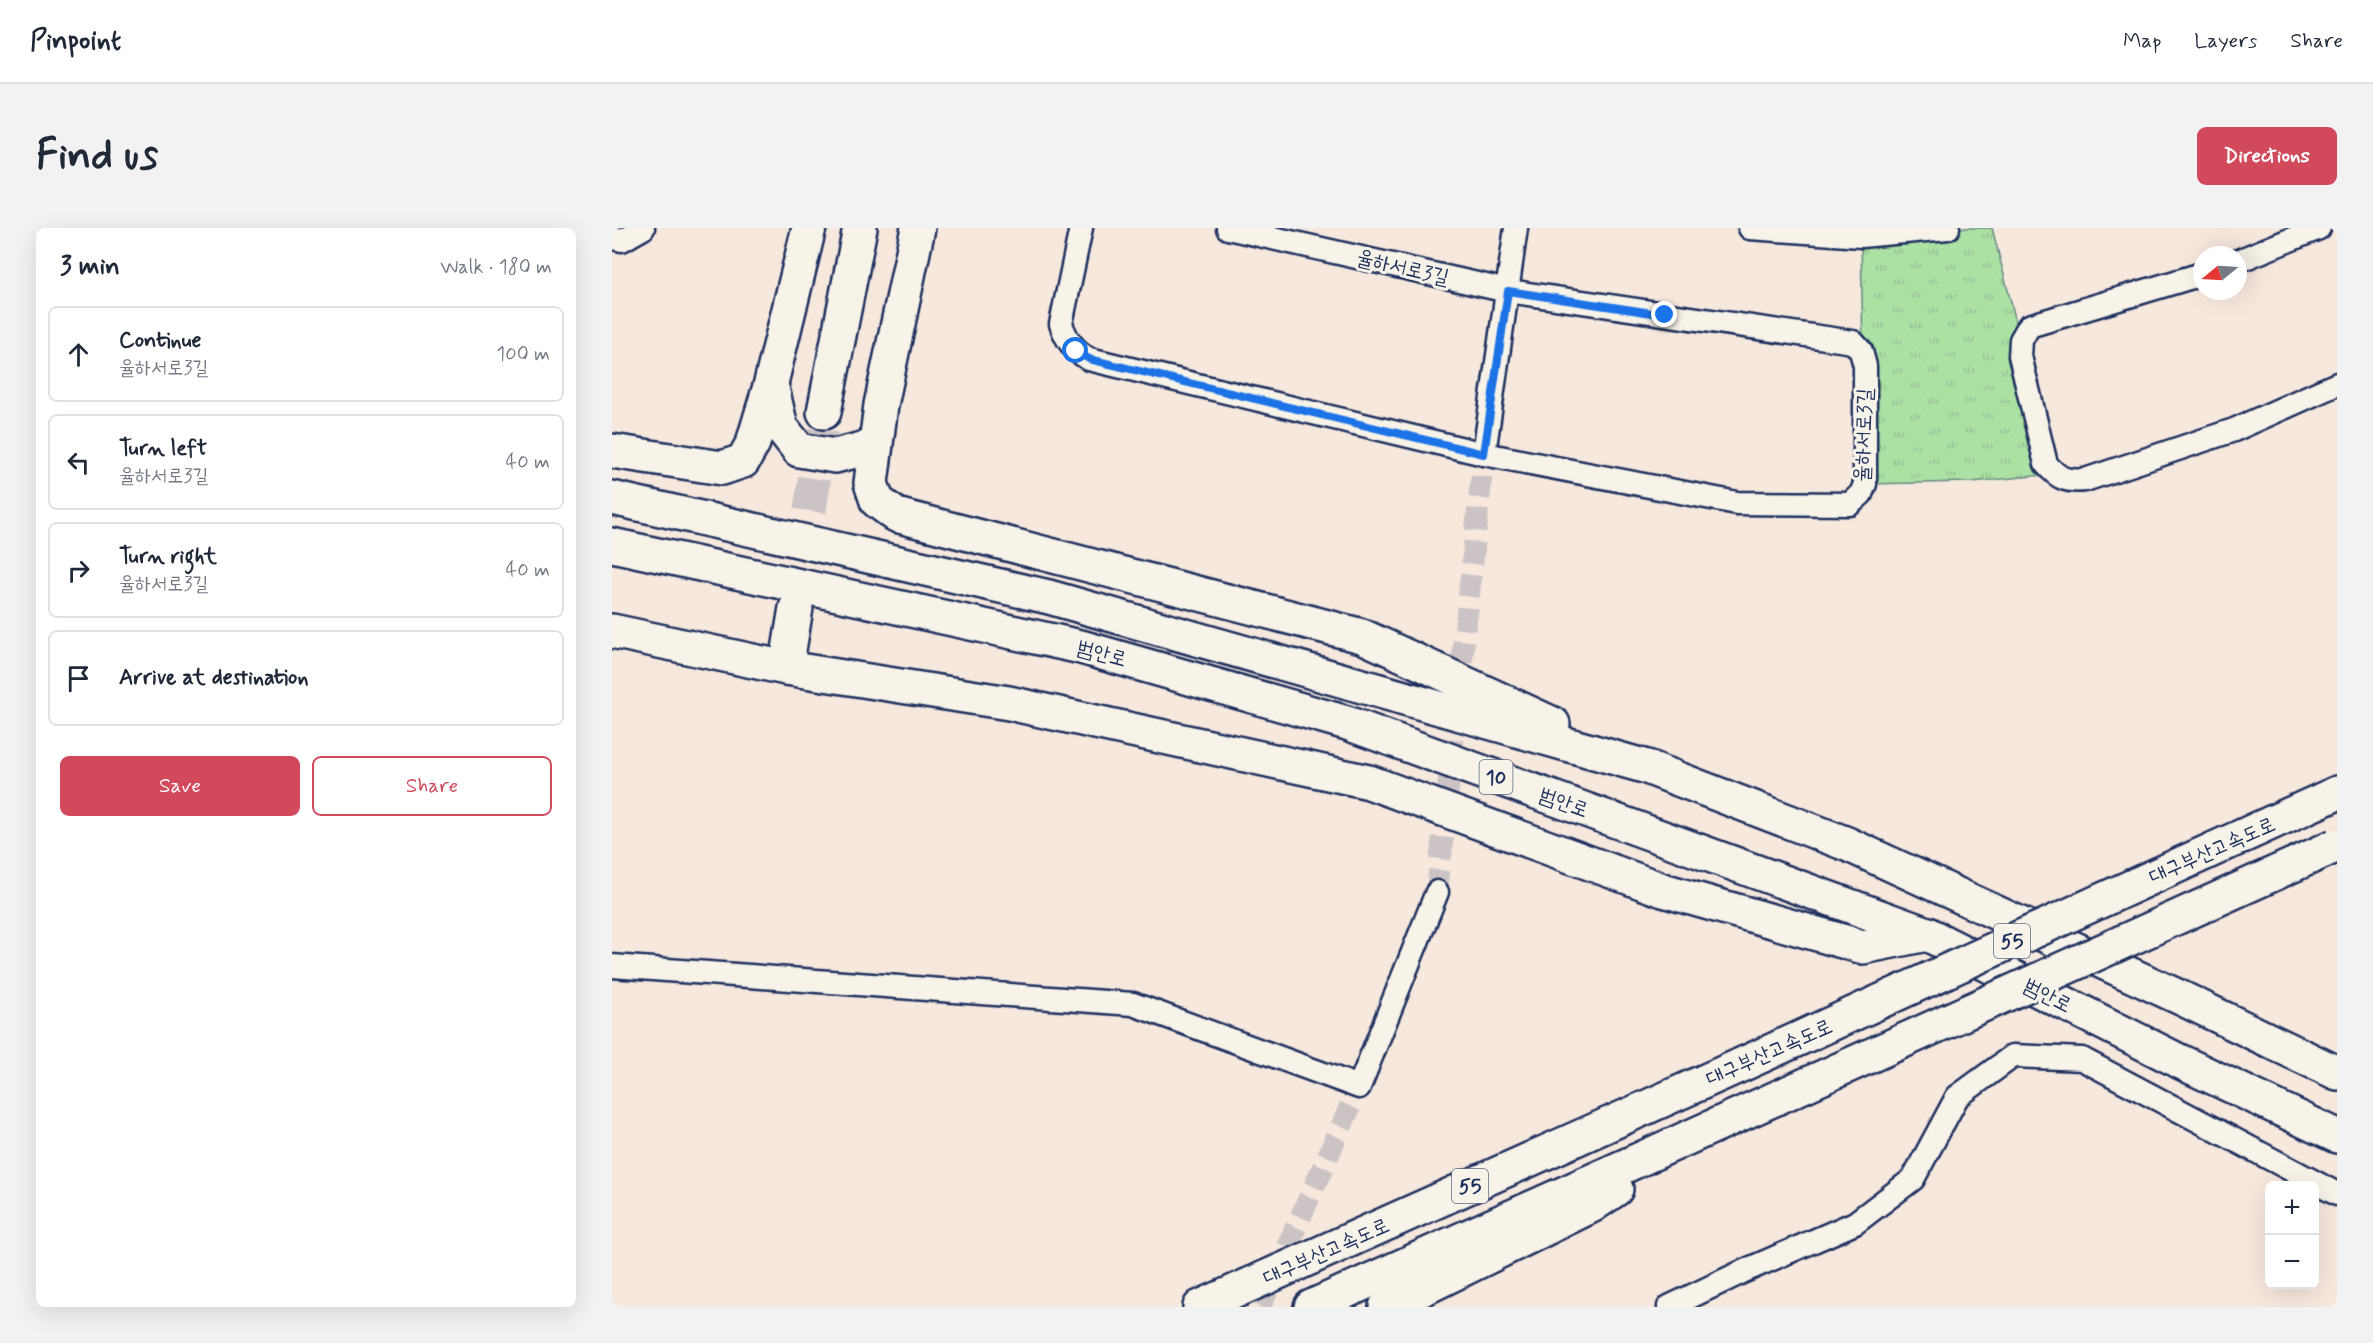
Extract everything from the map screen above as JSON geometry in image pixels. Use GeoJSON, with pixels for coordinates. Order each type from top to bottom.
{"type":"FeatureCollection","features":[{"type":"Feature","properties":{"kind":"highway"},"geometry":{"type":"LineString","coordinates":[[612,450],[714,468],[722,468],[743,461],[753,443],[771,383],[808,228]]}},
{"type":"Feature","properties":{"kind":"highway"},"geometry":{"type":"LineString","coordinates":[[824,412],[861,228]]}},
{"type":"Feature","properties":{"kind":"highway"},"geometry":{"type":"LineString","coordinates":[[918,228],[874,446],[871,483],[877,501],[896,515],[1362,636],[1647,767]]}},
{"type":"Feature","properties":{"kind":"highway"},"geometry":{"type":"LineString","coordinates":[[771,383],[781,428],[799,450],[834,456],[874,446]]}},
{"type":"Feature","properties":{"kind":"highway","name":"범안로"},"geometry":{"type":"LineString","coordinates":[[612,498],[1049,597],[1647,767],[1847,844],[2179,997],[2337,1073]]}},
{"type":"Feature","properties":{"kind":"highway","name":"범안로"},"geometry":{"type":"LineString","coordinates":[[612,545],[1081,647],[1336,720],[1927,934],[2181,1062],[2337,1136]]}},
{"type":"Feature","properties":{"kind":"highway"},"geometry":{"type":"LineString","coordinates":[[786,668],[795,608]]}},
{"type":"Feature","properties":{"kind":"highway"},"geometry":{"type":"LineString","coordinates":[[612,631],[786,668],[1009,703],[1369,782],[1663,890],[1863,946],[1927,934]]}},
{"type":"Feature","properties":{"kind":"highway","name":"대구부산고속도로"},"geometry":{"type":"LineString","coordinates":[[1200,1307],[1741,1065],[2337,793]]}},
{"type":"Feature","properties":{"kind":"highway","name":"55"},"geometry":{"type":"LineString","coordinates":[[1311,1307],[2336,846]]}},
{"type":"Feature","properties":{"kind":"highway"},"geometry":{"type":"LineString","coordinates":[[1386,1307],[1591,1206],[1704,1131]]}},
{"type":"Feature","properties":{"kind":"street"},"geometry":{"type":"LineString","coordinates":[[612,238],[622,240],[643,228]]}},
{"type":"Feature","properties":{"kind":"street","name":"율하서로3길"},"geometry":{"type":"LineString","coordinates":[[1081,228],[1061,324],[1066,338],[1076,351],[1089,359],[1484,454],[1737,503],[1850,504],[1861,494],[1865,484],[1865,366],[1861,351],[1853,342],[1508,291],[1228,228]]}},
{"type":"Feature","properties":{"kind":"street"},"geometry":{"type":"LineString","coordinates":[[1484,454],[1516,228]]}},
{"type":"Feature","properties":{"kind":"street"},"geometry":{"type":"LineString","coordinates":[[1750,228],[1860,236],[1948,228]]}},
{"type":"Feature","properties":{"kind":"street"},"geometry":{"type":"LineString","coordinates":[[2247,257],[2319,228]]}},
{"type":"Feature","properties":{"kind":"street"},"geometry":{"type":"LineString","coordinates":[[2193,277],[2030,326],[2021,340],[2020,356],[2046,464],[2055,474],[2067,482],[2085,480],[2234,430],[2337,384]]}},
{"type":"Feature","properties":{"kind":"street"},"geometry":{"type":"LineString","coordinates":[[612,966],[1133,1004],[1359,1087],[1437,892]]}},
{"type":"Feature","properties":{"kind":"street"},"geometry":{"type":"LineString","coordinates":[[1669,1307],[1742,1272],[1855,1223],[1913,1179],[1958,1097],[2013,1056],[2082,1059],[2337,1194]]}},
{"type":"Feature","properties":{"kind":"green space"},"geometry":{"type":"Polygon","coordinates":[[[1948,228],[1992,228],[2055,474],[1972,482],[1865,484],[1861,236],[1948,228]]]}},
{"type":"Feature","properties":{"kind":"tunnel"},"geometry":{"type":"LineString","coordinates":[[796,608],[824,412]]}},
{"type":"Feature","properties":{"kind":"tunnel"},"geometry":{"type":"LineString","coordinates":[[1437,892],[1484,454]]}},
{"type":"Feature","properties":{"kind":"tunnel"},"geometry":{"type":"LineString","coordinates":[[1260,1307],[1359,1087]]}},
{"type":"Feature","properties":{"kind":"route"},"geometry":{"type":"LineString","coordinates":[[1076,351],[1089,359],[1484,454],[1508,291],[1665,315]]}}]}
